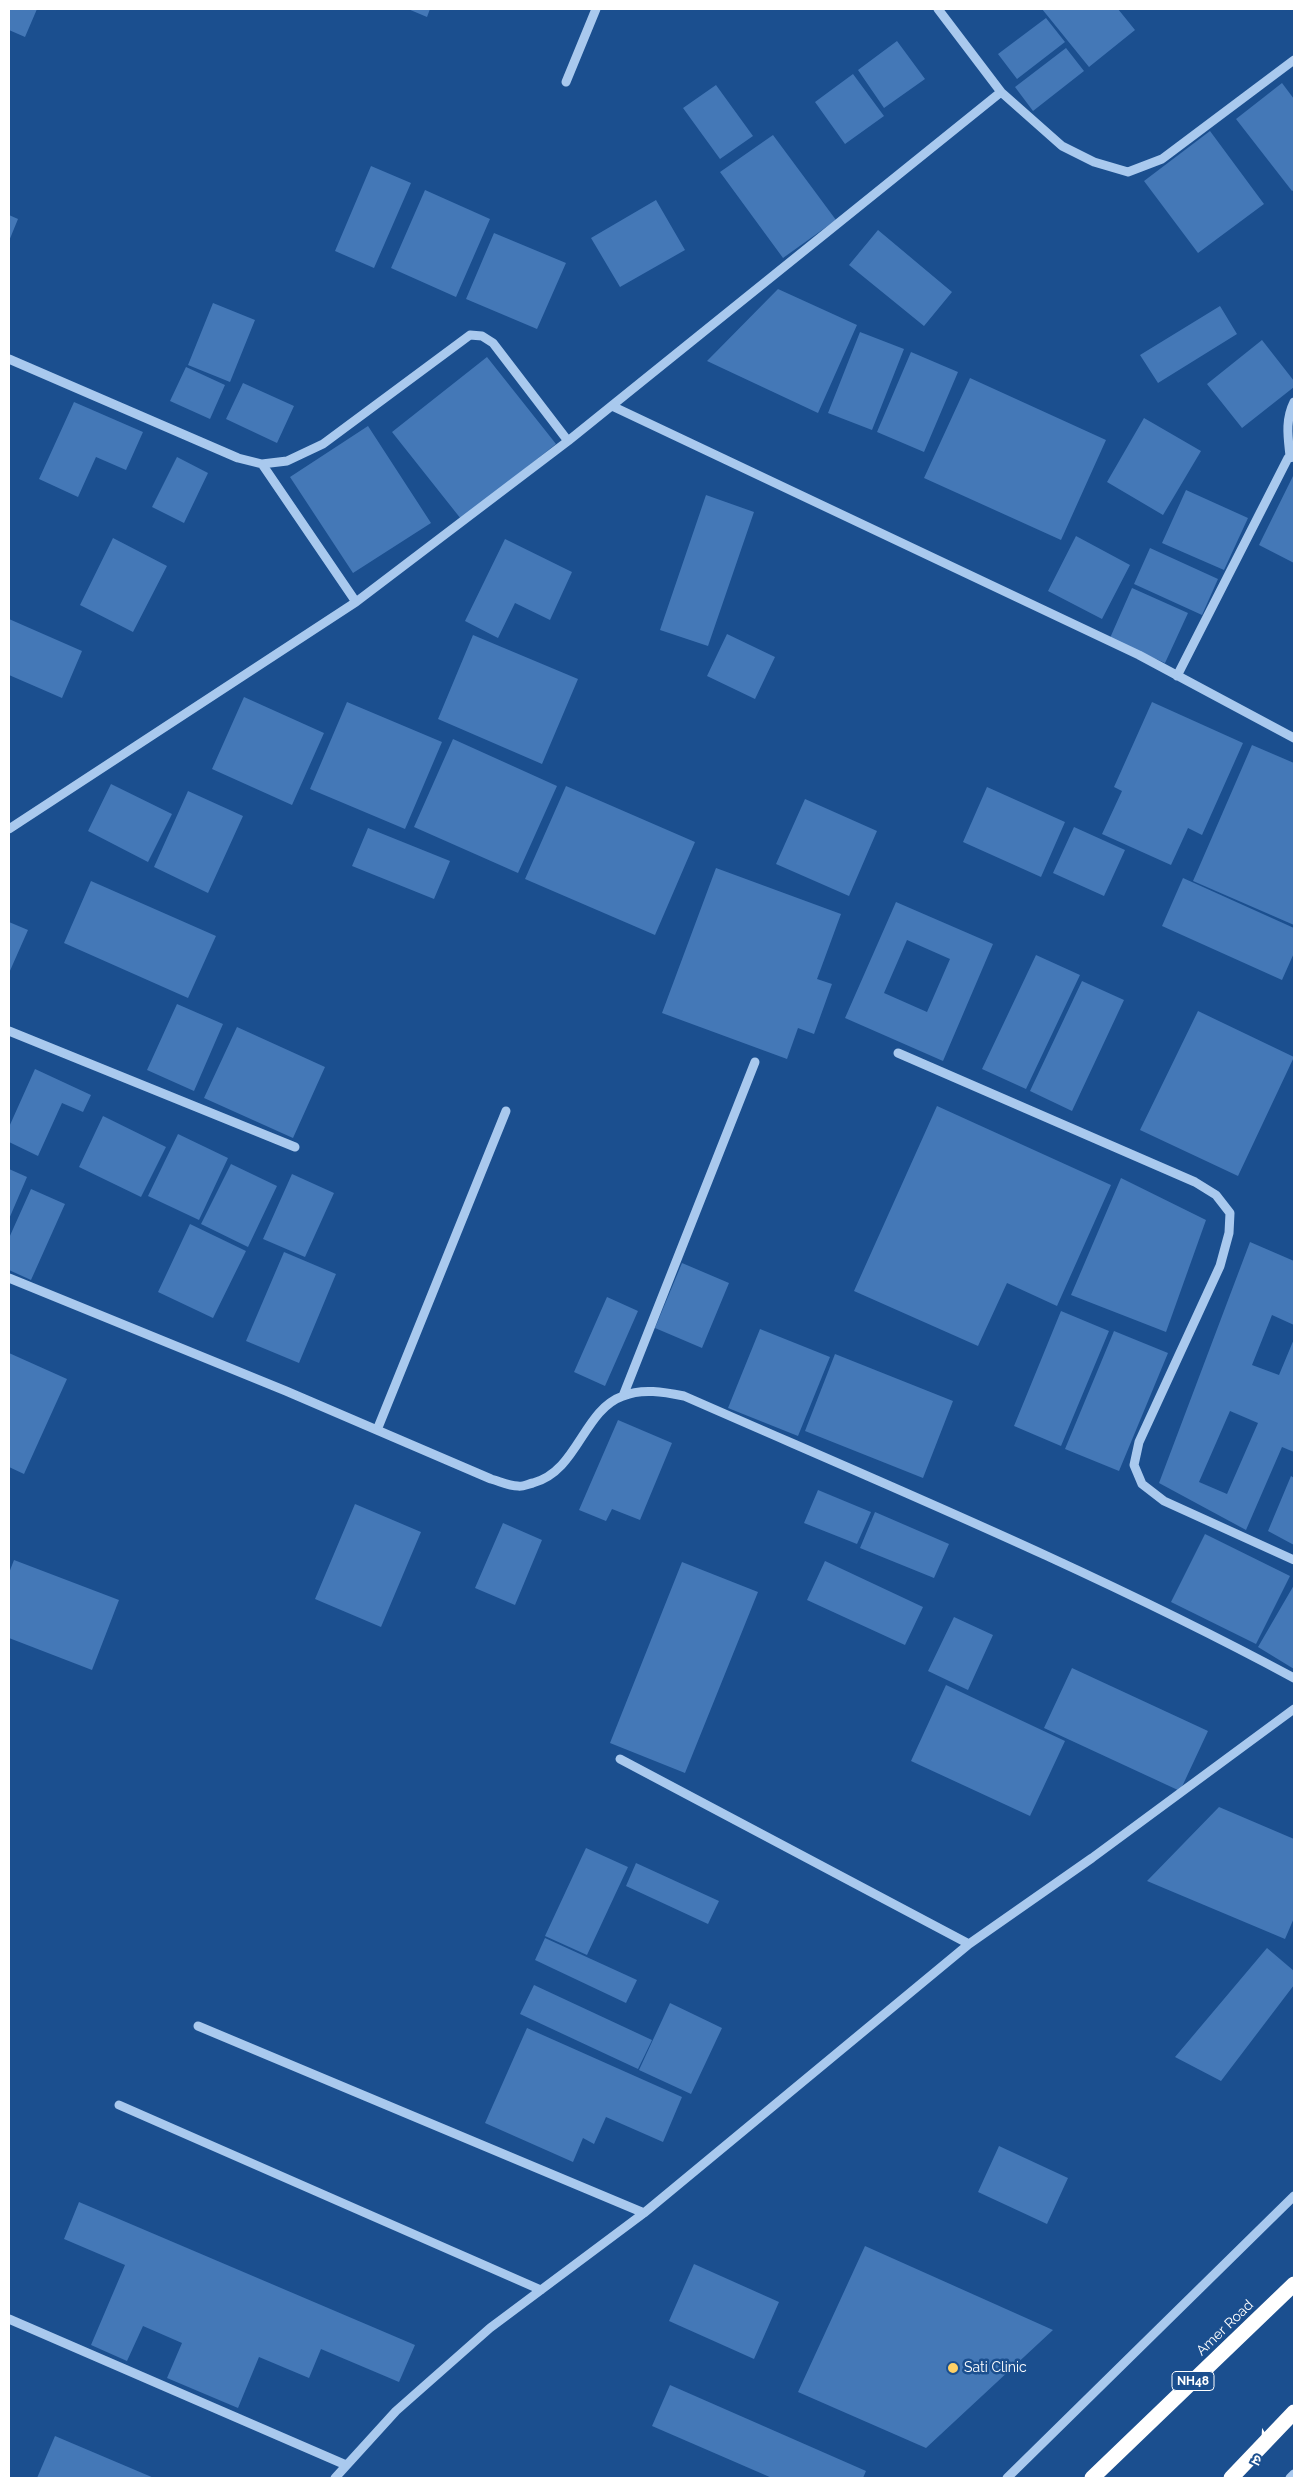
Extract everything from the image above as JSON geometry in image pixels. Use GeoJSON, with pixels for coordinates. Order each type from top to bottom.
{"type":"FeatureCollection","features":[{"type":"Feature","properties":{"kind":"highway","name":"Amer Road"},"geometry":{"type":"LineString","coordinates":[[1092,2478],[1294,2284]]}},
{"type":"Feature","properties":{"kind":"highway"},"geometry":{"type":"LineString","coordinates":[[1230,2478],[1294,2412]]}},
{"type":"Feature","properties":{"kind":"street"},"geometry":{"type":"LineString","coordinates":[[566,82],[596,9]]}},
{"type":"Feature","properties":{"kind":"street"},"geometry":{"type":"LineString","coordinates":[[938,9],[1001,92],[1062,146],[1094,162],[1128,172],[1162,159],[1294,60]]}},
{"type":"Feature","properties":{"kind":"street"},"geometry":{"type":"LineString","coordinates":[[9,829],[356,602],[568,441],[1001,92]]}},
{"type":"Feature","properties":{"kind":"street"},"geometry":{"type":"LineString","coordinates":[[9,359],[238,458],[262,464],[287,461],[323,444],[470,335],[482,336],[493,343],[568,441]]}},
{"type":"Feature","properties":{"kind":"street"},"geometry":{"type":"LineString","coordinates":[[1177,676],[1292,457],[1287,432],[1288,414],[1294,402]]}},
{"type":"Feature","properties":{"kind":"street"},"geometry":{"type":"LineString","coordinates":[[612,406],[965,571],[1177,676],[1294,738]]}},
{"type":"Feature","properties":{"kind":"street"},"geometry":{"type":"LineString","coordinates":[[262,464],[356,602]]}},
{"type":"Feature","properties":{"kind":"street"},"geometry":{"type":"LineString","coordinates":[[9,1031],[295,1147]]}},
{"type":"Feature","properties":{"kind":"street"},"geometry":{"type":"LineString","coordinates":[[898,1053],[1195,1182],[1216,1195],[1230,1213],[1229,1233],[1220,1266],[1139,1442],[1134,1465],[1142,1484],[1164,1501],[1294,1560]]}},
{"type":"Feature","properties":{"kind":"street"},"geometry":{"type":"LineString","coordinates":[[623,1396],[754,1062]]}},
{"type":"Feature","properties":{"kind":"street"},"geometry":{"type":"LineString","coordinates":[[377,1430],[506,1111]]}},
{"type":"Feature","properties":{"kind":"street"},"geometry":{"type":"LineString","coordinates":[[9,1278],[491,1479],[518,1486],[538,1481],[569,1458],[590,1426],[607,1406],[623,1396],[658,1391],[684,1396],[978,1524],[1199,1627],[1294,1678]]}},
{"type":"Feature","properties":{"kind":"street"},"geometry":{"type":"LineString","coordinates":[[335,2478],[396,2411],[490,2328],[644,2213],[969,1944],[1092,1858],[1294,1709]]}},
{"type":"Feature","properties":{"kind":"street"},"geometry":{"type":"LineString","coordinates":[[620,1759],[969,1944]]}},
{"type":"Feature","properties":{"kind":"street"},"geometry":{"type":"LineString","coordinates":[[198,2026],[644,2213]]}},
{"type":"Feature","properties":{"kind":"street"},"geometry":{"type":"LineString","coordinates":[[119,2105],[541,2290]]}},
{"type":"Feature","properties":{"kind":"street"},"geometry":{"type":"LineString","coordinates":[[1007,2478],[1294,2196]]}},
{"type":"Feature","properties":{"kind":"street"},"geometry":{"type":"LineString","coordinates":[[9,2319],[346,2465]]}},
{"type":"Feature","properties":{"kind":"street"},"geometry":{"type":"LineString","coordinates":[[1290,2478],[1294,2474]]}},
{"type":"Feature","properties":{"kind":"building"},"geometry":{"type":"Polygon","coordinates":[[[9,9],[37,9],[25,37],[9,30],[9,9]]]}},
{"type":"Feature","properties":{"kind":"building"},"geometry":{"type":"Polygon","coordinates":[[[408,9],[430,9],[427,17],[408,9]]]}},
{"type":"Feature","properties":{"kind":"building"},"geometry":{"type":"Polygon","coordinates":[[[1042,9],[1118,9],[1135,30],[1089,67],[1042,9]]]}},
{"type":"Feature","properties":{"kind":"building"},"geometry":{"type":"Polygon","coordinates":[[[1046,18],[1065,42],[1017,79],[998,54],[1046,18]]]}},
{"type":"Feature","properties":{"kind":"building"},"geometry":{"type":"Polygon","coordinates":[[[897,41],[925,79],[884,108],[858,70],[897,41]]]}},
{"type":"Feature","properties":{"kind":"building"},"geometry":{"type":"Polygon","coordinates":[[[1066,48],[1084,71],[1033,111],[1015,87],[1066,48]]]}},
{"type":"Feature","properties":{"kind":"building"},"geometry":{"type":"Polygon","coordinates":[[[853,74],[884,116],[845,144],[815,102],[853,74]]]}},
{"type":"Feature","properties":{"kind":"building"},"geometry":{"type":"Polygon","coordinates":[[[1282,83],[1294,99],[1294,190],[1292,191],[1236,119],[1282,83]]]}},
{"type":"Feature","properties":{"kind":"building"},"geometry":{"type":"Polygon","coordinates":[[[716,85],[753,136],[720,159],[683,108],[716,85]]]}},
{"type":"Feature","properties":{"kind":"building"},"geometry":{"type":"Polygon","coordinates":[[[1210,131],[1264,204],[1198,253],[1144,181],[1210,131]]]}},
{"type":"Feature","properties":{"kind":"building"},"geometry":{"type":"Polygon","coordinates":[[[773,135],[836,220],[783,258],[720,172],[773,135]]]}},
{"type":"Feature","properties":{"kind":"building"},"geometry":{"type":"Polygon","coordinates":[[[371,166],[411,183],[374,268],[335,251],[371,166]]]}},
{"type":"Feature","properties":{"kind":"building"},"geometry":{"type":"Polygon","coordinates":[[[425,190],[490,219],[456,297],[391,268],[425,190]]]}},
{"type":"Feature","properties":{"kind":"building"},"geometry":{"type":"Polygon","coordinates":[[[656,200],[685,250],[620,287],[591,238],[656,200]]]}},
{"type":"Feature","properties":{"kind":"building"},"geometry":{"type":"Polygon","coordinates":[[[9,215],[18,219],[9,241],[9,215]]]}},
{"type":"Feature","properties":{"kind":"building"},"geometry":{"type":"Polygon","coordinates":[[[878,230],[952,292],[924,326],[849,265],[878,230]]]}},
{"type":"Feature","properties":{"kind":"building"},"geometry":{"type":"Polygon","coordinates":[[[494,233],[566,263],[537,329],[466,299],[494,233]]]}},
{"type":"Feature","properties":{"kind":"building"},"geometry":{"type":"Polygon","coordinates":[[[778,289],[857,325],[818,413],[707,361],[778,289]]]}},
{"type":"Feature","properties":{"kind":"building"},"geometry":{"type":"Polygon","coordinates":[[[213,303],[255,320],[230,382],[188,365],[213,303]]]}},
{"type":"Feature","properties":{"kind":"building"},"geometry":{"type":"Polygon","coordinates":[[[1220,306],[1237,334],[1158,383],[1140,355],[1220,306]]]}},
{"type":"Feature","properties":{"kind":"building"},"geometry":{"type":"Polygon","coordinates":[[[860,332],[904,349],[872,430],[828,413],[860,332]]]}},
{"type":"Feature","properties":{"kind":"building"},"geometry":{"type":"Polygon","coordinates":[[[1262,340],[1294,381],[1294,387],[1242,428],[1207,384],[1262,340]]]}},
{"type":"Feature","properties":{"kind":"building"},"geometry":{"type":"Polygon","coordinates":[[[911,352],[958,372],[924,452],[877,432],[911,352]]]}},
{"type":"Feature","properties":{"kind":"building"},"geometry":{"type":"Polygon","coordinates":[[[487,357],[556,444],[461,519],[392,432],[487,357]]]}},
{"type":"Feature","properties":{"kind":"building"},"geometry":{"type":"Polygon","coordinates":[[[186,367],[225,385],[210,419],[170,401],[186,367]]]}},
{"type":"Feature","properties":{"kind":"building"},"geometry":{"type":"Polygon","coordinates":[[[970,378],[1106,440],[1061,540],[924,478],[970,378]]]}},
{"type":"Feature","properties":{"kind":"building"},"geometry":{"type":"Polygon","coordinates":[[[243,383],[294,406],[277,443],[226,419],[243,383]]]}},
{"type":"Feature","properties":{"kind":"building"},"geometry":{"type":"Polygon","coordinates":[[[74,402],[143,432],[126,470],[96,457],[78,497],[39,479],[74,402]]]}},
{"type":"Feature","properties":{"kind":"building"},"geometry":{"type":"Polygon","coordinates":[[[1144,418],[1201,451],[1163,515],[1107,482],[1144,418]]]}},
{"type":"Feature","properties":{"kind":"building"},"geometry":{"type":"Polygon","coordinates":[[[368,426],[431,523],[353,573],[290,477],[368,426]]]}},
{"type":"Feature","properties":{"kind":"building"},"geometry":{"type":"Polygon","coordinates":[[[177,457],[208,473],[184,523],[152,507],[177,457]]]}},
{"type":"Feature","properties":{"kind":"building"},"geometry":{"type":"Polygon","coordinates":[[[1294,474],[1294,563],[1259,545],[1294,474]]]}},
{"type":"Feature","properties":{"kind":"building"},"geometry":{"type":"Polygon","coordinates":[[[1186,490],[1248,518],[1224,570],[1162,543],[1186,490]]]}},
{"type":"Feature","properties":{"kind":"building"},"geometry":{"type":"Polygon","coordinates":[[[706,495],[754,512],[708,646],[660,630],[706,495]]]}},
{"type":"Feature","properties":{"kind":"building"},"geometry":{"type":"Polygon","coordinates":[[[1076,536],[1130,565],[1102,619],[1048,591],[1076,536]]]}},
{"type":"Feature","properties":{"kind":"building"},"geometry":{"type":"Polygon","coordinates":[[[113,538],[167,566],[133,632],[80,605],[113,538]]]}},
{"type":"Feature","properties":{"kind":"building"},"geometry":{"type":"Polygon","coordinates":[[[505,539],[572,572],[550,620],[515,603],[498,638],[465,621],[505,539]]]}},
{"type":"Feature","properties":{"kind":"building"},"geometry":{"type":"Polygon","coordinates":[[[1150,548],[1218,579],[1202,615],[1134,584],[1150,548]]]}},
{"type":"Feature","properties":{"kind":"building"},"geometry":{"type":"Polygon","coordinates":[[[1132,588],[1188,613],[1165,663],[1110,638],[1132,588]]]}},
{"type":"Feature","properties":{"kind":"building"},"geometry":{"type":"Polygon","coordinates":[[[9,619],[82,651],[62,698],[9,675],[9,619]]]}},
{"type":"Feature","properties":{"kind":"building"},"geometry":{"type":"Polygon","coordinates":[[[727,634],[775,657],[755,699],[707,676],[727,634]]]}},
{"type":"Feature","properties":{"kind":"building"},"geometry":{"type":"Polygon","coordinates":[[[473,635],[578,679],[542,764],[438,719],[473,635]]]}},
{"type":"Feature","properties":{"kind":"building"},"geometry":{"type":"Polygon","coordinates":[[[244,697],[324,733],[292,805],[212,769],[244,697]]]}},
{"type":"Feature","properties":{"kind":"building"},"geometry":{"type":"Polygon","coordinates":[[[347,702],[442,742],[405,829],[310,789],[347,702]]]}},
{"type":"Feature","properties":{"kind":"building"},"geometry":{"type":"Polygon","coordinates":[[[1152,702],[1243,743],[1202,835],[1188,828],[1171,865],[1102,834],[1122,791],[1114,787],[1152,702]]]}},
{"type":"Feature","properties":{"kind":"building"},"geometry":{"type":"Polygon","coordinates":[[[453,739],[557,786],[518,873],[414,827],[453,739]]]}},
{"type":"Feature","properties":{"kind":"building"},"geometry":{"type":"Polygon","coordinates":[[[1252,745],[1294,763],[1294,925],[1193,881],[1252,745]]]}},
{"type":"Feature","properties":{"kind":"building"},"geometry":{"type":"Polygon","coordinates":[[[111,784],[172,814],[148,862],[88,831],[111,784]]]}},
{"type":"Feature","properties":{"kind":"building"},"geometry":{"type":"Polygon","coordinates":[[[566,786],[695,842],[655,935],[525,879],[566,786]]]}},
{"type":"Feature","properties":{"kind":"building"},"geometry":{"type":"Polygon","coordinates":[[[987,787],[1065,822],[1041,877],[963,842],[987,787]]]}},
{"type":"Feature","properties":{"kind":"building"},"geometry":{"type":"Polygon","coordinates":[[[188,791],[243,816],[208,893],[154,867],[188,791]]]}},
{"type":"Feature","properties":{"kind":"building"},"geometry":{"type":"Polygon","coordinates":[[[805,799],[877,831],[849,896],[776,864],[805,799]]]}},
{"type":"Feature","properties":{"kind":"building"},"geometry":{"type":"Polygon","coordinates":[[[1074,827],[1125,850],[1104,896],[1053,873],[1074,827]]]}},
{"type":"Feature","properties":{"kind":"building"},"geometry":{"type":"Polygon","coordinates":[[[368,828],[450,861],[434,899],[352,866],[368,828]]]}},
{"type":"Feature","properties":{"kind":"building"},"geometry":{"type":"Polygon","coordinates":[[[716,868],[841,914],[817,979],[832,984],[814,1034],[798,1028],[787,1059],[662,1013],[716,868]]]}},
{"type":"Feature","properties":{"kind":"building"},"geometry":{"type":"Polygon","coordinates":[[[1183,878],[1294,928],[1294,953],[1282,980],[1162,926],[1183,878]]]}},
{"type":"Feature","properties":{"kind":"building"},"geometry":{"type":"Polygon","coordinates":[[[91,881],[216,936],[188,998],[64,943],[91,881]]]}},
{"type":"Feature","properties":{"kind":"building"},"geometry":{"type":"Polygon","coordinates":[[[896,902],[993,944],[943,1061],[845,1018],[896,902]],[[907,940],[884,993],[927,1012],[950,959],[907,940]]]}},
{"type":"Feature","properties":{"kind":"building"},"geometry":{"type":"Polygon","coordinates":[[[9,922],[28,930],[9,973],[9,922]]]}},
{"type":"Feature","properties":{"kind":"building"},"geometry":{"type":"Polygon","coordinates":[[[1036,955],[1080,975],[1026,1089],[982,1069],[1036,955]]]}},
{"type":"Feature","properties":{"kind":"building"},"geometry":{"type":"Polygon","coordinates":[[[1082,981],[1124,1000],[1072,1111],[1030,1091],[1082,981]]]}},
{"type":"Feature","properties":{"kind":"building"},"geometry":{"type":"Polygon","coordinates":[[[177,1004],[223,1024],[194,1091],[147,1070],[177,1004]]]}},
{"type":"Feature","properties":{"kind":"building"},"geometry":{"type":"Polygon","coordinates":[[[1198,1011],[1294,1057],[1238,1176],[1140,1130],[1198,1011]]]}},
{"type":"Feature","properties":{"kind":"building"},"geometry":{"type":"Polygon","coordinates":[[[237,1027],[325,1067],[293,1138],[204,1098],[237,1027]]]}},
{"type":"Feature","properties":{"kind":"building"},"geometry":{"type":"Polygon","coordinates":[[[35,1069],[91,1095],[83,1112],[62,1103],[38,1156],[9,1142],[9,1127],[35,1069]]]}},
{"type":"Feature","properties":{"kind":"building"},"geometry":{"type":"Polygon","coordinates":[[[937,1106],[1111,1185],[1057,1306],[1007,1283],[978,1346],[854,1291],[937,1106]]]}},
{"type":"Feature","properties":{"kind":"building"},"geometry":{"type":"Polygon","coordinates":[[[103,1116],[166,1147],[141,1197],[79,1167],[103,1116]]]}},
{"type":"Feature","properties":{"kind":"building"},"geometry":{"type":"Polygon","coordinates":[[[178,1134],[228,1158],[199,1220],[148,1196],[178,1134]]]}},
{"type":"Feature","properties":{"kind":"building"},"geometry":{"type":"Polygon","coordinates":[[[231,1164],[277,1186],[248,1247],[201,1224],[231,1164]]]}},
{"type":"Feature","properties":{"kind":"building"},"geometry":{"type":"Polygon","coordinates":[[[9,1169],[27,1177],[9,1219],[9,1169]]]}},
{"type":"Feature","properties":{"kind":"building"},"geometry":{"type":"Polygon","coordinates":[[[292,1174],[334,1193],[305,1257],[263,1239],[292,1174]]]}},
{"type":"Feature","properties":{"kind":"building"},"geometry":{"type":"Polygon","coordinates":[[[1121,1178],[1206,1220],[1166,1332],[1071,1295],[1121,1178]]]}},
{"type":"Feature","properties":{"kind":"building"},"geometry":{"type":"Polygon","coordinates":[[[31,1189],[65,1204],[31,1280],[9,1270],[9,1238],[31,1189]]]}},
{"type":"Feature","properties":{"kind":"building"},"geometry":{"type":"Polygon","coordinates":[[[190,1224],[246,1251],[213,1318],[158,1292],[190,1224]]]}},
{"type":"Feature","properties":{"kind":"building"},"geometry":{"type":"Polygon","coordinates":[[[1250,1242],[1294,1261],[1294,1325],[1272,1315],[1252,1365],[1279,1375],[1294,1339],[1294,1452],[1282,1447],[1246,1530],[1159,1483],[1250,1242]],[[1230,1411],[1199,1482],[1227,1494],[1258,1423],[1230,1411]]]}},
{"type":"Feature","properties":{"kind":"building"},"geometry":{"type":"Polygon","coordinates":[[[284,1252],[336,1274],[299,1363],[246,1341],[284,1252]]]}},
{"type":"Feature","properties":{"kind":"building"},"geometry":{"type":"Polygon","coordinates":[[[682,1263],[729,1283],[702,1348],[655,1328],[682,1263]]]}},
{"type":"Feature","properties":{"kind":"building"},"geometry":{"type":"Polygon","coordinates":[[[607,1297],[638,1311],[605,1386],[574,1372],[607,1297]]]}},
{"type":"Feature","properties":{"kind":"building"},"geometry":{"type":"Polygon","coordinates":[[[1061,1311],[1109,1331],[1061,1446],[1014,1426],[1061,1311]]]}},
{"type":"Feature","properties":{"kind":"building"},"geometry":{"type":"Polygon","coordinates":[[[760,1329],[830,1357],[798,1436],[728,1408],[760,1329]]]}},
{"type":"Feature","properties":{"kind":"building"},"geometry":{"type":"Polygon","coordinates":[[[1114,1331],[1168,1353],[1119,1471],[1065,1449],[1114,1331]]]}},
{"type":"Feature","properties":{"kind":"building"},"geometry":{"type":"Polygon","coordinates":[[[9,1353],[67,1379],[24,1474],[9,1467],[9,1353]]]}},
{"type":"Feature","properties":{"kind":"building"},"geometry":{"type":"Polygon","coordinates":[[[835,1354],[953,1401],[923,1478],[805,1431],[835,1354]]]}},
{"type":"Feature","properties":{"kind":"building"},"geometry":{"type":"Polygon","coordinates":[[[618,1420],[672,1443],[640,1520],[612,1509],[606,1521],[579,1510],[618,1420]]]}},
{"type":"Feature","properties":{"kind":"building"},"geometry":{"type":"Polygon","coordinates":[[[1291,1476],[1294,1478],[1294,1545],[1268,1531],[1291,1476]]]}},
{"type":"Feature","properties":{"kind":"building"},"geometry":{"type":"Polygon","coordinates":[[[818,1490],[871,1512],[857,1544],[804,1523],[818,1490]]]}},
{"type":"Feature","properties":{"kind":"building"},"geometry":{"type":"Polygon","coordinates":[[[355,1504],[421,1532],[381,1627],[315,1599],[355,1504]]]}},
{"type":"Feature","properties":{"kind":"building"},"geometry":{"type":"Polygon","coordinates":[[[875,1512],[949,1544],[934,1578],[860,1548],[875,1512]]]}},
{"type":"Feature","properties":{"kind":"building"},"geometry":{"type":"Polygon","coordinates":[[[503,1523],[542,1540],[515,1605],[475,1588],[503,1523]]]}},
{"type":"Feature","properties":{"kind":"building"},"geometry":{"type":"Polygon","coordinates":[[[1205,1534],[1290,1576],[1256,1644],[1171,1602],[1205,1534]]]}},
{"type":"Feature","properties":{"kind":"building"},"geometry":{"type":"Polygon","coordinates":[[[14,1560],[119,1600],[92,1670],[9,1638],[9,1573],[14,1560]]]}},
{"type":"Feature","properties":{"kind":"building"},"geometry":{"type":"Polygon","coordinates":[[[825,1561],[923,1607],[905,1645],[807,1600],[825,1561]]]}},
{"type":"Feature","properties":{"kind":"building"},"geometry":{"type":"Polygon","coordinates":[[[682,1562],[758,1592],[685,1773],[610,1743],[682,1562]]]}},
{"type":"Feature","properties":{"kind":"building"},"geometry":{"type":"Polygon","coordinates":[[[1294,1585],[1294,1669],[1258,1647],[1294,1585]]]}},
{"type":"Feature","properties":{"kind":"building"},"geometry":{"type":"Polygon","coordinates":[[[954,1617],[993,1635],[968,1690],[928,1671],[954,1617]]]}},
{"type":"Feature","properties":{"kind":"building"},"geometry":{"type":"Polygon","coordinates":[[[1072,1668],[1208,1731],[1180,1791],[1044,1728],[1072,1668]]]}},
{"type":"Feature","properties":{"kind":"building"},"geometry":{"type":"Polygon","coordinates":[[[946,1685],[1065,1741],[1030,1816],[911,1761],[946,1685]]]}},
{"type":"Feature","properties":{"kind":"building"},"geometry":{"type":"Polygon","coordinates":[[[1219,1807],[1294,1839],[1294,1918],[1285,1939],[1147,1881],[1219,1807]]]}},
{"type":"Feature","properties":{"kind":"building"},"geometry":{"type":"Polygon","coordinates":[[[586,1848],[628,1867],[587,1955],[545,1936],[586,1848]]]}},
{"type":"Feature","properties":{"kind":"building"},"geometry":{"type":"Polygon","coordinates":[[[636,1863],[719,1901],[708,1924],[626,1886],[636,1863]]]}},
{"type":"Feature","properties":{"kind":"building"},"geometry":{"type":"Polygon","coordinates":[[[545,1938],[637,1980],[626,2003],[535,1960],[545,1938]]]}},
{"type":"Feature","properties":{"kind":"building"},"geometry":{"type":"Polygon","coordinates":[[[1267,1948],[1294,1971],[1294,1985],[1221,2081],[1175,2057],[1267,1948]]]}},
{"type":"Feature","properties":{"kind":"building"},"geometry":{"type":"Polygon","coordinates":[[[534,1985],[652,2040],[638,2069],[520,2014],[534,1985]]]}},
{"type":"Feature","properties":{"kind":"building"},"geometry":{"type":"Polygon","coordinates":[[[670,2003],[722,2028],[691,2094],[639,2070],[670,2003]]]}},
{"type":"Feature","properties":{"kind":"building"},"geometry":{"type":"Polygon","coordinates":[[[527,2028],[682,2097],[663,2142],[606,2117],[594,2144],[583,2138],[573,2162],[485,2123],[527,2028]]]}},
{"type":"Feature","properties":{"kind":"building"},"geometry":{"type":"Polygon","coordinates":[[[999,2146],[1068,2178],[1047,2224],[978,2192],[999,2146]]]}},
{"type":"Feature","properties":{"kind":"building"},"geometry":{"type":"Polygon","coordinates":[[[79,2202],[415,2345],[399,2382],[321,2349],[309,2378],[259,2357],[238,2408],[167,2378],[182,2343],[143,2326],[127,2361],[91,2345],[125,2265],[64,2239],[79,2202]]]}},
{"type":"Feature","properties":{"kind":"building"},"geometry":{"type":"Polygon","coordinates":[[[865,2246],[1053,2330],[926,2448],[798,2392],[865,2246]]]}},
{"type":"Feature","properties":{"kind":"building"},"geometry":{"type":"Polygon","coordinates":[[[694,2264],[779,2302],[754,2359],[669,2321],[694,2264]]]}},
{"type":"Feature","properties":{"kind":"building"},"geometry":{"type":"Polygon","coordinates":[[[670,2385],[866,2471],[863,2478],[772,2478],[652,2426],[670,2385]]]}},
{"type":"Feature","properties":{"kind":"building"},"geometry":{"type":"Polygon","coordinates":[[[55,2436],[154,2478],[37,2478],[55,2436]]]}},
{"type":"Feature","properties":{"kind":"place","name":"Sati Clinic"},"geometry":{"type":"Point","coordinates":[953,2368]}}]}
